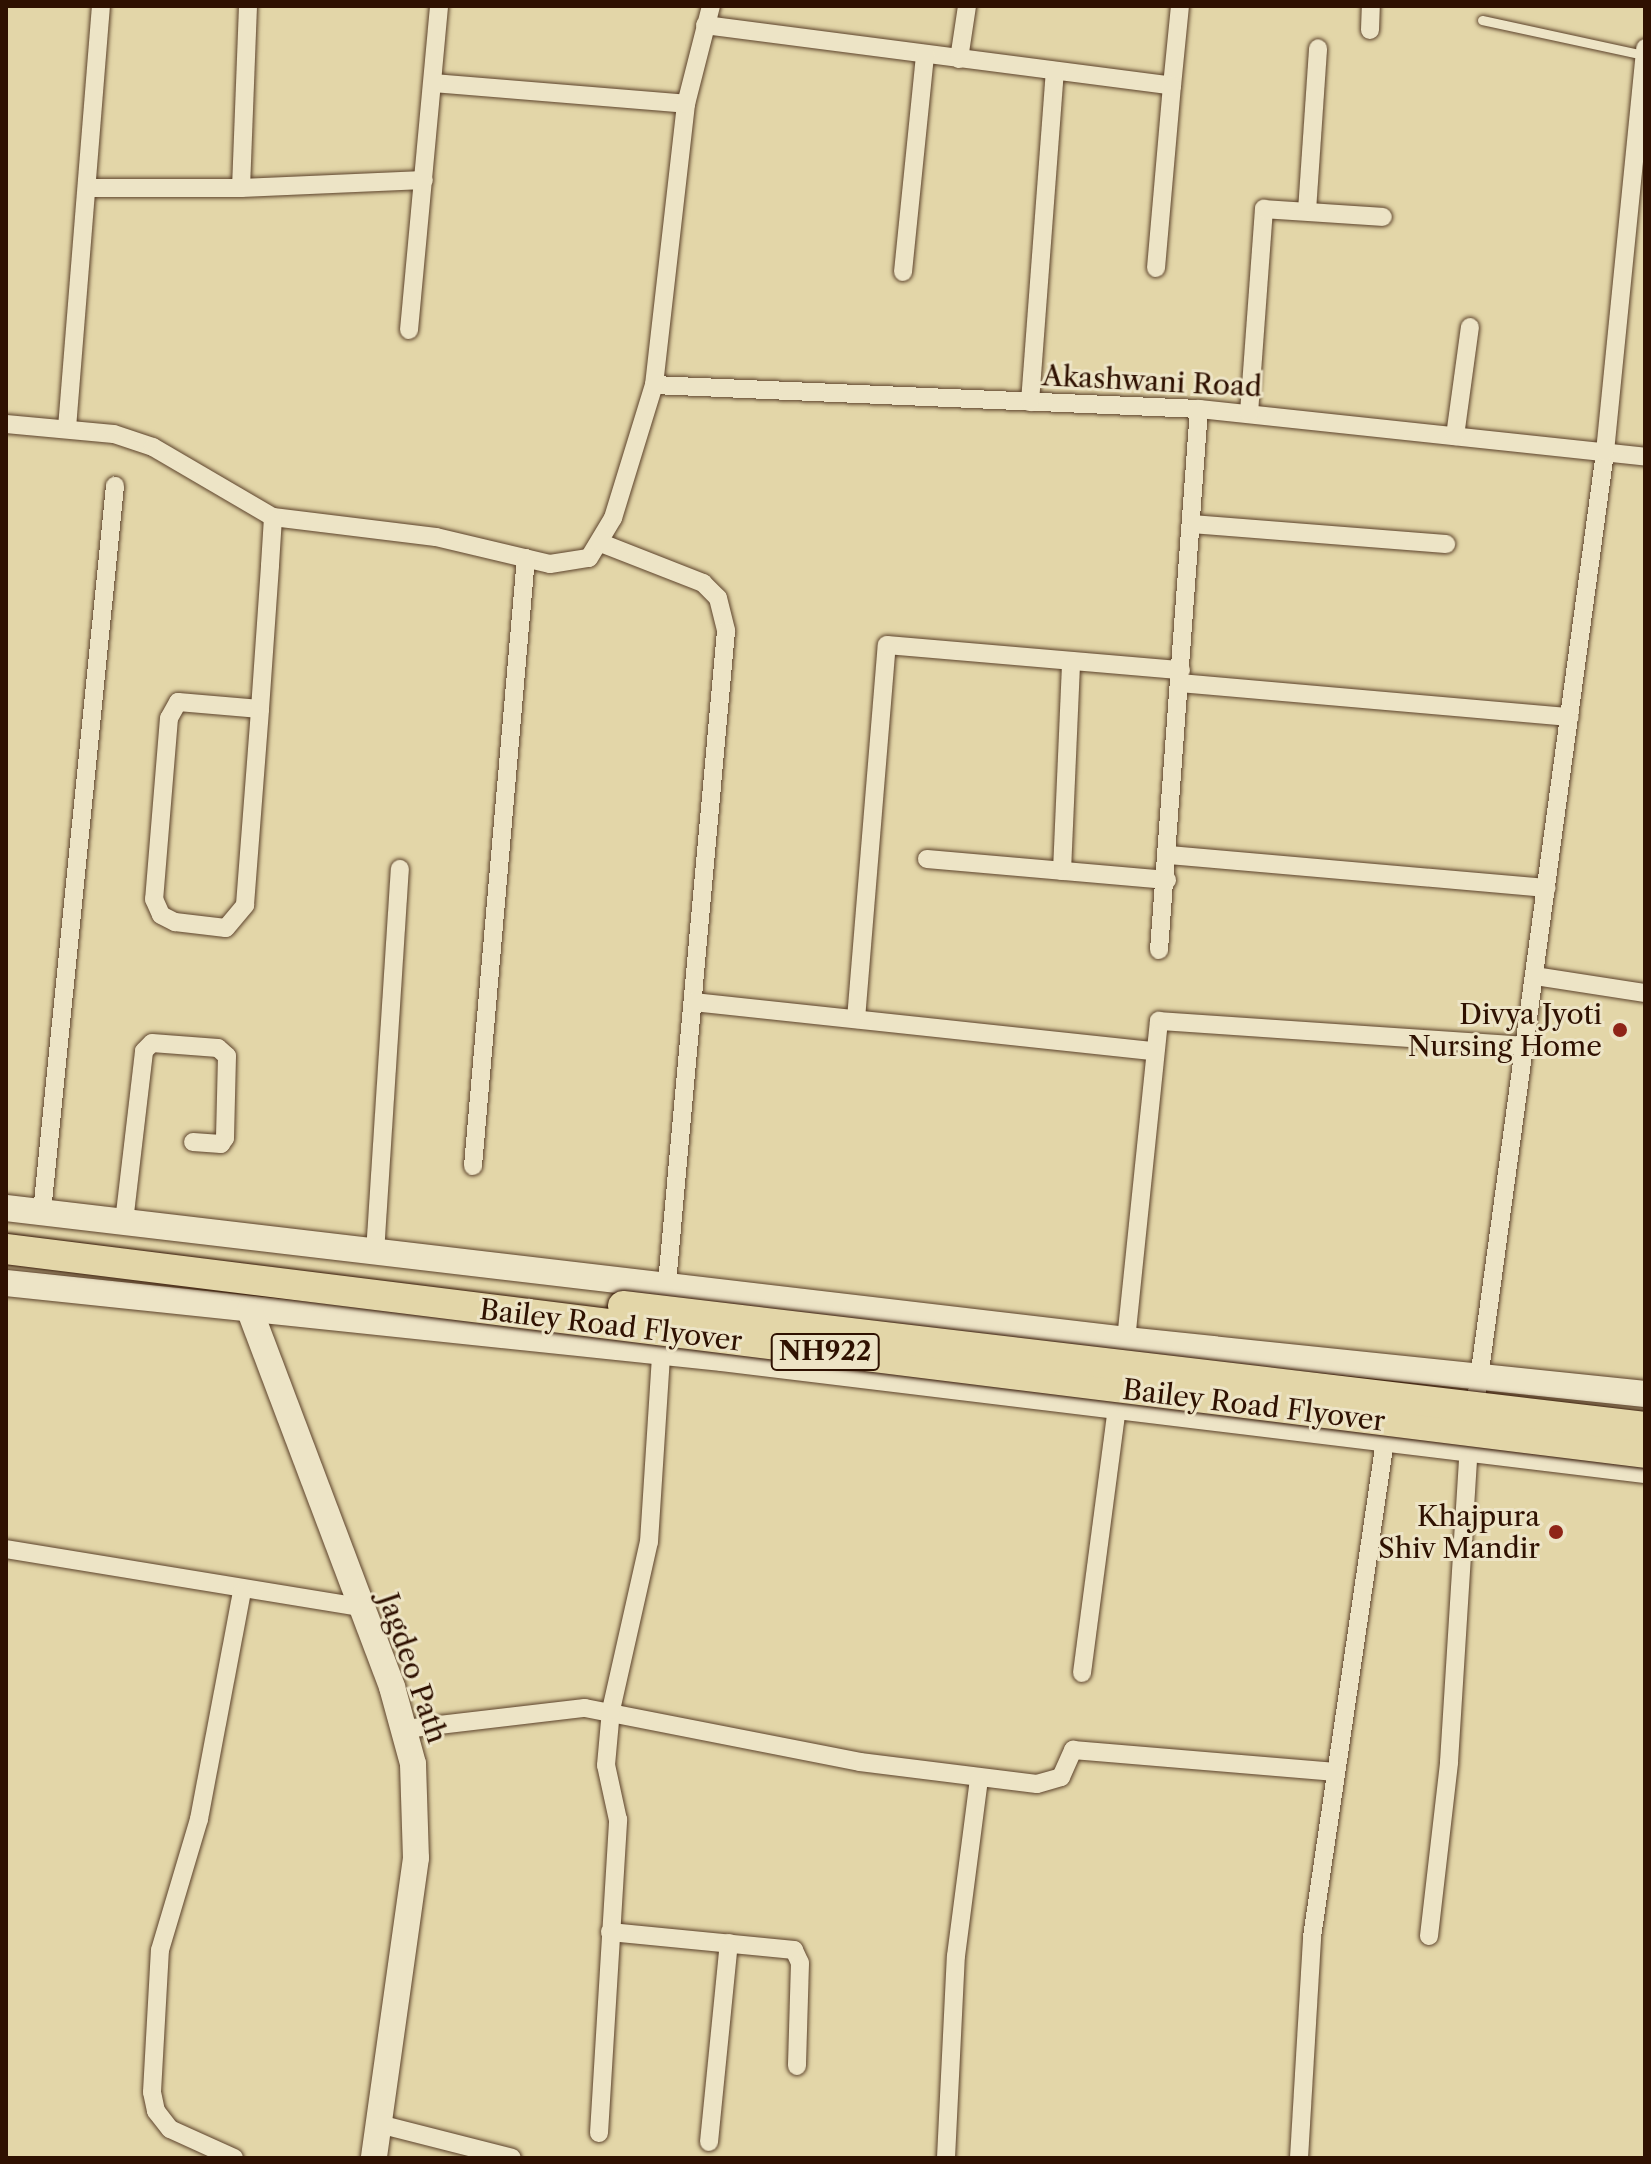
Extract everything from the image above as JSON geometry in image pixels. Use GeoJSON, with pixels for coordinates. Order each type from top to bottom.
{"type":"FeatureCollection","features":[{"type":"Feature","properties":{"kind":"highway","name":"Bailey Road Flyover"},"geometry":{"type":"LineString","coordinates":[[6,1228],[1645,1427]]}},
{"type":"Feature","properties":{"kind":"highway","name":"Bailey Road Flyover"},"geometry":{"type":"LineString","coordinates":[[6,1249],[1645,1453]]}},
{"type":"Feature","properties":{"kind":"main road"},"geometry":{"type":"LineString","coordinates":[[6,1208],[667,1288],[1645,1394]]}},
{"type":"Feature","properties":{"kind":"main road"},"geometry":{"type":"LineString","coordinates":[[147,1299],[159,1227]]}},
{"type":"Feature","properties":{"kind":"main road"},"geometry":{"type":"LineString","coordinates":[[299,1316],[307,1245]]}},
{"type":"Feature","properties":{"kind":"main road"},"geometry":{"type":"LineString","coordinates":[[6,1283],[661,1352],[1645,1470]]}},
{"type":"Feature","properties":{"kind":"main road","name":"Jagdeo Path"},"geometry":{"type":"LineString","coordinates":[[250,1311],[405,1729],[417,1798],[416,1858],[374,2158]]}},
{"type":"Feature","properties":{"kind":"street"},"geometry":{"type":"LineString","coordinates":[[67,428],[101,6]]}},
{"type":"Feature","properties":{"kind":"street"},"geometry":{"type":"LineString","coordinates":[[241,188],[248,6]]}},
{"type":"Feature","properties":{"kind":"street"},"geometry":{"type":"LineString","coordinates":[[409,330],[439,6]]}},
{"type":"Feature","properties":{"kind":"street"},"geometry":{"type":"LineString","coordinates":[[6,424],[67,428],[153,447],[273,517],[436,537],[526,558],[577,562],[601,543],[654,385],[686,104],[711,6]]}},
{"type":"Feature","properties":{"kind":"street"},"geometry":{"type":"LineString","coordinates":[[959,59],[967,6]]}},
{"type":"Feature","properties":{"kind":"street"},"geometry":{"type":"LineString","coordinates":[[1156,268],[1180,6]]}},
{"type":"Feature","properties":{"kind":"street"},"geometry":{"type":"LineString","coordinates":[[1370,30],[1371,6]]}},
{"type":"Feature","properties":{"kind":"street"},"geometry":{"type":"LineString","coordinates":[[705,25],[1172,86]]}},
{"type":"Feature","properties":{"kind":"street"},"geometry":{"type":"LineString","coordinates":[[1307,211],[1318,48]]}},
{"type":"Feature","properties":{"kind":"street"},"geometry":{"type":"LineString","coordinates":[[1429,1936],[1449,1762],[1467,1450],[1482,1375],[1605,452],[1645,48]]}},
{"type":"Feature","properties":{"kind":"street"},"geometry":{"type":"LineString","coordinates":[[903,272],[925,54]]}},
{"type":"Feature","properties":{"kind":"street"},"geometry":{"type":"LineString","coordinates":[[1030,402],[1055,71]]}},
{"type":"Feature","properties":{"kind":"street"},"geometry":{"type":"LineString","coordinates":[[433,83],[686,104]]}},
{"type":"Feature","properties":{"kind":"street"},"geometry":{"type":"LineString","coordinates":[[88,188],[241,188],[424,180]]}},
{"type":"Feature","properties":{"kind":"street"},"geometry":{"type":"LineString","coordinates":[[1249,413],[1264,209],[1383,217]]}},
{"type":"Feature","properties":{"kind":"street"},"geometry":{"type":"LineString","coordinates":[[1455,436],[1470,327]]}},
{"type":"Feature","properties":{"kind":"street","name":"Akashwani Road"},"geometry":{"type":"LineString","coordinates":[[654,385],[1199,409],[1645,457]]}},
{"type":"Feature","properties":{"kind":"street"},"geometry":{"type":"LineString","coordinates":[[1159,950],[1169,855],[1199,409]]}},
{"type":"Feature","properties":{"kind":"street"},"geometry":{"type":"LineString","coordinates":[[42,1212],[115,486]]}},
{"type":"Feature","properties":{"kind":"street"},"geometry":{"type":"LineString","coordinates":[[260,709],[178,702],[169,718],[154,899],[161,915],[175,922],[226,928],[245,905],[260,709],[273,517]]}},
{"type":"Feature","properties":{"kind":"street"},"geometry":{"type":"LineString","coordinates":[[1191,524],[1446,544]]}},
{"type":"Feature","properties":{"kind":"street"},"geometry":{"type":"LineString","coordinates":[[599,2133],[618,1820],[606,1770],[611,1710],[649,1542],[661,1352],[726,631],[718,598],[703,583],[601,543]]}},
{"type":"Feature","properties":{"kind":"street"},"geometry":{"type":"LineString","coordinates":[[473,1166],[526,558]]}},
{"type":"Feature","properties":{"kind":"street"},"geometry":{"type":"LineString","coordinates":[[856,1019],[887,645],[1071,661],[1181,676],[1570,717]]}},
{"type":"Feature","properties":{"kind":"street"},"geometry":{"type":"LineString","coordinates":[[1062,871],[1071,661]]}},
{"type":"Feature","properties":{"kind":"street"},"geometry":{"type":"LineString","coordinates":[[1169,855],[1547,888]]}},
{"type":"Feature","properties":{"kind":"street"},"geometry":{"type":"LineString","coordinates":[[927,859],[1167,880]]}},
{"type":"Feature","properties":{"kind":"street"},"geometry":{"type":"LineString","coordinates":[[375,1253],[400,869]]}},
{"type":"Feature","properties":{"kind":"street"},"geometry":{"type":"LineString","coordinates":[[1535,976],[1645,993]]}},
{"type":"Feature","properties":{"kind":"street"},"geometry":{"type":"LineString","coordinates":[[693,1002],[1154,1051]]}},
{"type":"Feature","properties":{"kind":"street"},"geometry":{"type":"LineString","coordinates":[[1126,1340],[1157,1025],[1165,1019],[1525,1046]]}},
{"type":"Feature","properties":{"kind":"street"},"geometry":{"type":"LineString","coordinates":[[124,1222],[144,1051],[152,1043],[218,1048],[227,1056],[225,1138],[221,1144],[193,1142]]}},
{"type":"Feature","properties":{"kind":"street"},"geometry":{"type":"LineString","coordinates":[[1082,1673],[1117,1408]]}},
{"type":"Feature","properties":{"kind":"street"},"geometry":{"type":"LineString","coordinates":[[1299,2158],[1312,1937],[1385,1441]]}},
{"type":"Feature","properties":{"kind":"street"},"geometry":{"type":"LineString","coordinates":[[6,1549],[242,1592],[359,1607]]}},
{"type":"Feature","properties":{"kind":"street"},"geometry":{"type":"LineString","coordinates":[[234,2158],[170,2129],[156,2111],[152,2092],[160,1950],[199,1819],[242,1592]]}},
{"type":"Feature","properties":{"kind":"street"},"geometry":{"type":"LineString","coordinates":[[405,1729],[520,1713],[611,1710],[860,1762],[979,1778],[1049,1783],[1061,1777],[1073,1750],[1336,1772]]}},
{"type":"Feature","properties":{"kind":"street"},"geometry":{"type":"LineString","coordinates":[[946,2158],[956,1956],[979,1778]]}},
{"type":"Feature","properties":{"kind":"street"},"geometry":{"type":"LineString","coordinates":[[610,1932],[798,1953],[797,2066]]}},
{"type":"Feature","properties":{"kind":"street"},"geometry":{"type":"LineString","coordinates":[[709,2142],[729,1943]]}},
{"type":"Feature","properties":{"kind":"street"},"geometry":{"type":"LineString","coordinates":[[379,2124],[512,2158]]}},
{"type":"Feature","properties":{"kind":"lane"},"geometry":{"type":"LineString","coordinates":[[1482,20],[1644,55]]}},
{"type":"Feature","properties":{"kind":"place","name":"Divya Jyoti Nursing Home"},"geometry":{"type":"Point","coordinates":[1620,1030]}},
{"type":"Feature","properties":{"kind":"place","name":"Khajpura Shiv Mandir"},"geometry":{"type":"Point","coordinates":[1556,1532]}}]}
